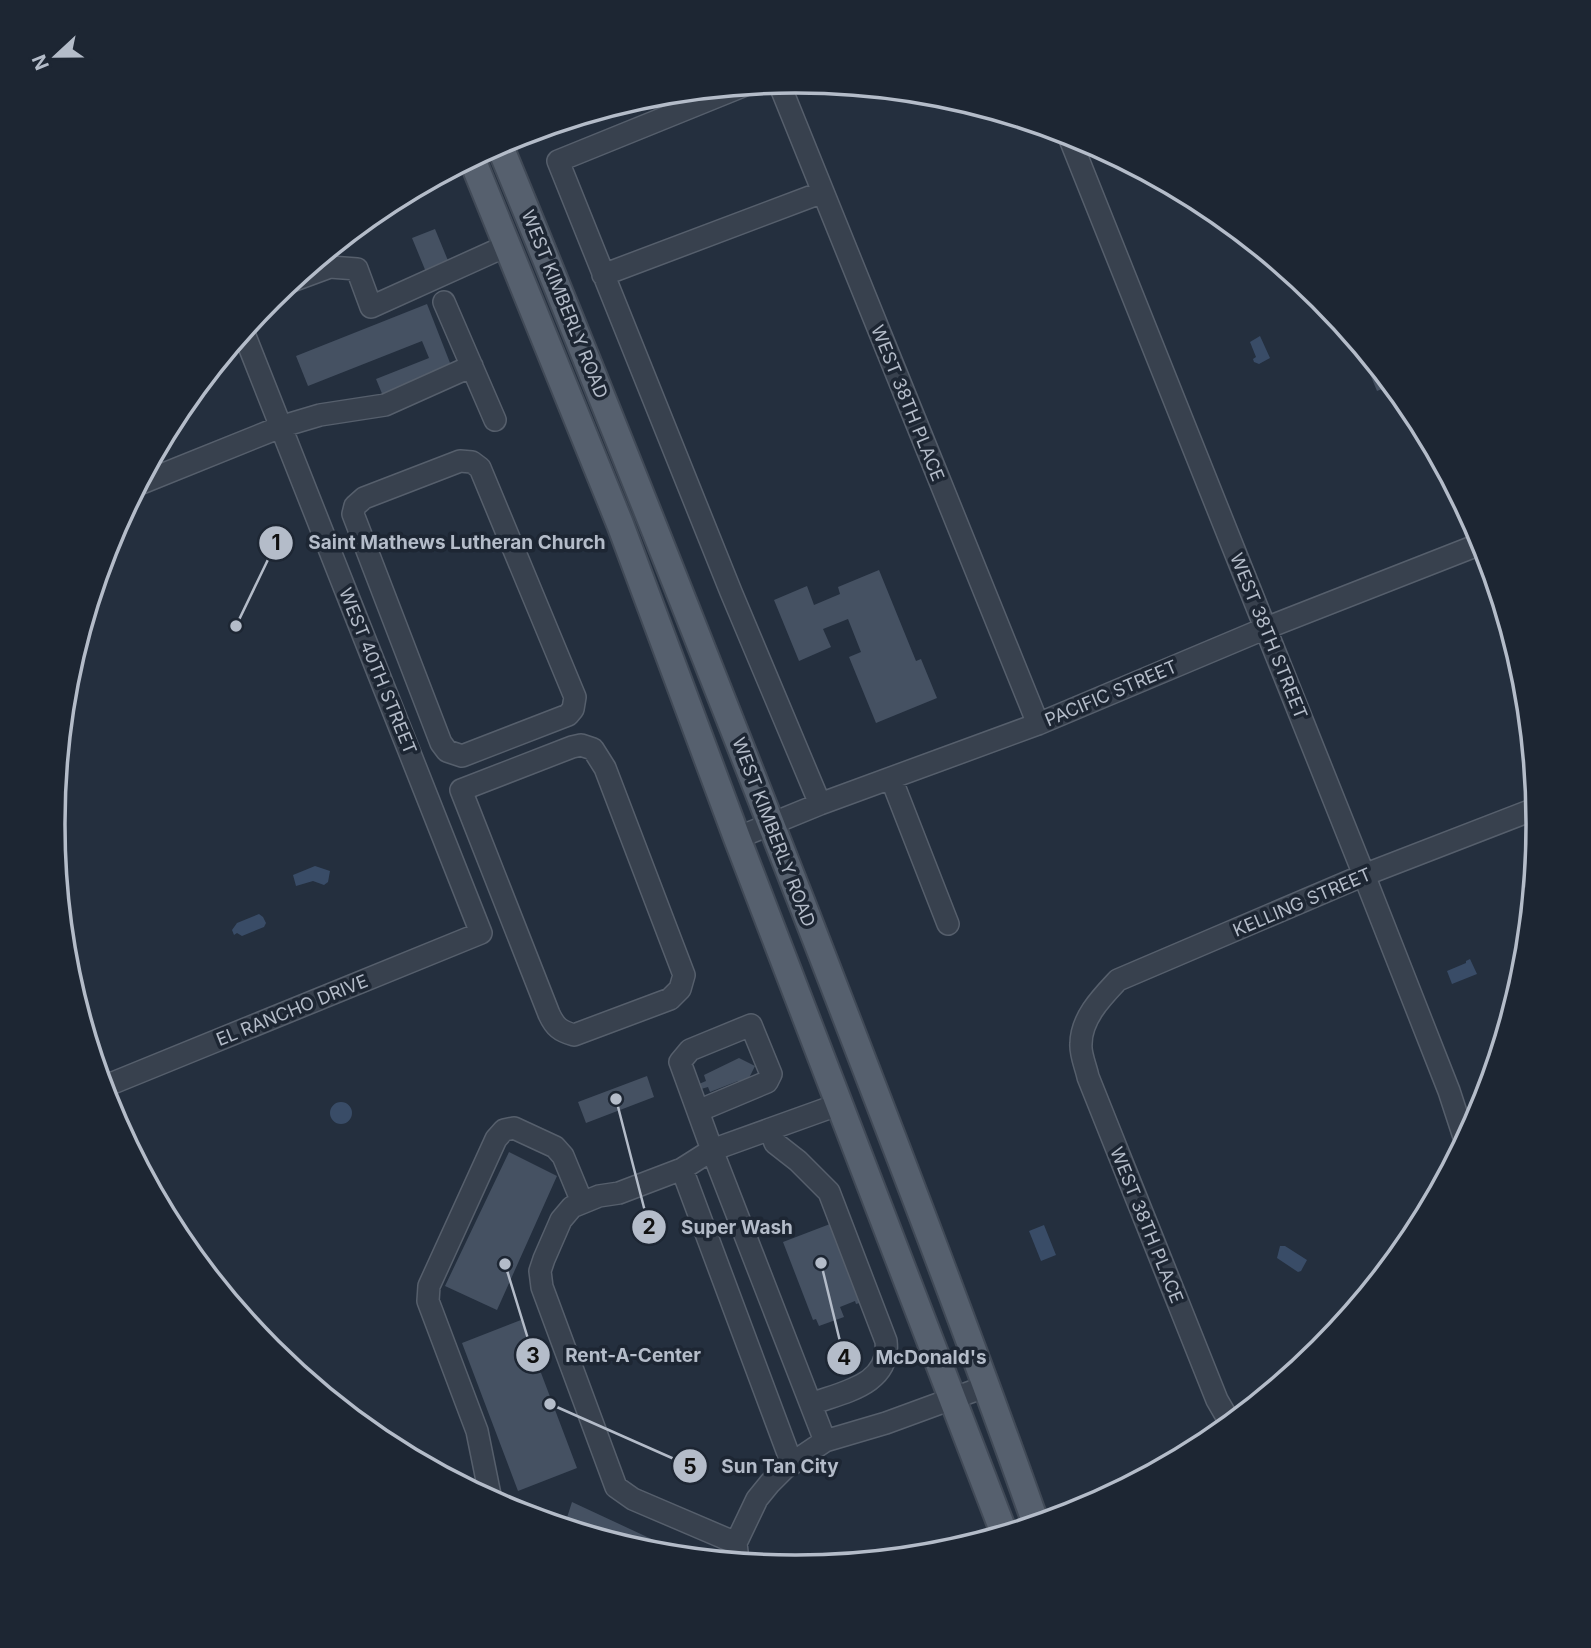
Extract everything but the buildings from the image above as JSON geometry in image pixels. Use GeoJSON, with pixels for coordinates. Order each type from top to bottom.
{"type":"FeatureCollection","features":[{"type":"Feature","properties":{"kind":"main road","name":"WEST KIMBERLY ROAD"},"geometry":{"type":"LineString","coordinates":[[503,155],[611,415],[771,824],[987,1386],[1033,1515]]}},
{"type":"Feature","properties":{"kind":"main road","name":"WEST KIMBERLY ROAD"},"geometry":{"type":"LineString","coordinates":[[475,167],[620,524],[737,838],[1001,1525]]}},
{"type":"Feature","properties":{"kind":"street","name":"WEST 38TH PLACE"},"geometry":{"type":"LineString","coordinates":[[783,94],[1038,724]]}},
{"type":"Feature","properties":{"kind":"street"},"geometry":{"type":"LineString","coordinates":[[711,99],[558,160],[729,587],[820,804]]}},
{"type":"Feature","properties":{"kind":"street","name":"WEST 38TH STREET"},"geometry":{"type":"LineString","coordinates":[[1074,149],[1464,1119]]}},
{"type":"Feature","properties":{"kind":"street"},"geometry":{"type":"LineString","coordinates":[[603,275],[823,191]]}},
{"type":"Feature","properties":{"kind":"street"},"geometry":{"type":"LineString","coordinates":[[318,271],[330,267],[357,268],[371,307],[506,246]]}},
{"type":"Feature","properties":{"kind":"street"},"geometry":{"type":"LineString","coordinates":[[444,302],[495,420]]}},
{"type":"Feature","properties":{"kind":"street","name":"WEST 40TH STREET"},"geometry":{"type":"LineString","coordinates":[[247,341],[481,933]]}},
{"type":"Feature","properties":{"kind":"street"},"geometry":{"type":"LineString","coordinates":[[152,479],[283,426],[320,415],[385,405],[472,366]]}},
{"type":"Feature","properties":{"kind":"street"},"geometry":{"type":"LineString","coordinates":[[460,461],[472,462],[480,468],[575,697],[573,709],[568,715],[462,756],[446,751],[376,578],[353,514],[355,506],[364,498],[460,461]]}},
{"type":"Feature","properties":{"kind":"street","name":"PACIFIC STREET"},"geometry":{"type":"LineString","coordinates":[[737,838],[820,804],[1038,724],[1266,628],[1472,547]]}},
{"type":"Feature","properties":{"kind":"street"},"geometry":{"type":"LineString","coordinates":[[346,591],[376,578]]}},
{"type":"Feature","properties":{"kind":"street"},"geometry":{"type":"LineString","coordinates":[[428,798],[461,790],[572,747],[581,745],[593,749],[605,768],[679,959],[684,975],[680,989],[670,999],[574,1035],[555,1026],[461,790]]}},
{"type":"Feature","properties":{"kind":"street"},"geometry":{"type":"LineString","coordinates":[[891,778],[948,925]]}},
{"type":"Feature","properties":{"kind":"street","name":"KELLING STREET"},"geometry":{"type":"LineString","coordinates":[[1086,1022],[1100,999],[1118,981],[1364,875],[1526,812]]}},
{"type":"Feature","properties":{"kind":"street","name":"EL RANCHO DRIVE"},"geometry":{"type":"LineString","coordinates":[[113,1083],[481,933]]}},
{"type":"Feature","properties":{"kind":"street","name":"WEST 38TH PLACE"},"geometry":{"type":"LineString","coordinates":[[1086,1022],[1080,1044],[1088,1077],[1217,1400],[1225,1414]]}},
{"type":"Feature","properties":{"kind":"street"},"geometry":{"type":"LineString","coordinates":[[698,1111],[767,1082],[771,1074],[751,1025],[690,1050],[680,1062],[712,1150],[825,1441]]}},
{"type":"Feature","properties":{"kind":"street"},"geometry":{"type":"LineString","coordinates":[[737,1552],[634,1499],[617,1487],[540,1279],[540,1271],[566,1211],[582,1202],[619,1193],[682,1169],[712,1150],[840,1104]]}},
{"type":"Feature","properties":{"kind":"street"},"geometry":{"type":"LineString","coordinates":[[488,1486],[477,1431],[428,1301],[429,1286],[496,1139],[505,1130],[514,1128],[555,1147],[563,1156],[582,1202]]}},
{"type":"Feature","properties":{"kind":"street"},"geometry":{"type":"LineString","coordinates":[[770,1129],[775,1143],[798,1161],[829,1192],[886,1341],[884,1365],[877,1376],[811,1404]]}},
{"type":"Feature","properties":{"kind":"street"},"geometry":{"type":"LineString","coordinates":[[682,1169],[792,1464]]}},
{"type":"Feature","properties":{"kind":"street"},"geometry":{"type":"LineString","coordinates":[[737,1552],[757,1499],[770,1483],[792,1464],[825,1441],[886,1423],[987,1386]]}},
{"type":"Feature","properties":{"kind":"water"},"geometry":{"type":"Polygon","coordinates":[[[1260,336],[1270,358],[1259,364],[1254,362],[1256,357],[1250,342],[1260,336]]]}},
{"type":"Feature","properties":{"kind":"water"},"geometry":{"type":"Polygon","coordinates":[[[315,866],[330,871],[328,882],[324,885],[313,881],[296,886],[293,875],[315,866]]]}},
{"type":"Feature","properties":{"kind":"water"},"geometry":{"type":"Polygon","coordinates":[[[259,914],[266,923],[264,927],[242,936],[237,933],[234,935],[232,930],[237,923],[259,914]]]}},
{"type":"Feature","properties":{"kind":"water"},"geometry":{"type":"Polygon","coordinates":[[[1470,959],[1477,974],[1452,984],[1447,971],[1470,959]]]}},
{"type":"Feature","properties":{"kind":"water"},"geometry":{"type":"Polygon","coordinates":[[[341,1102],[351,1109],[352,1113],[345,1123],[341,1124],[331,1117],[330,1113],[337,1103],[341,1102]]]}},
{"type":"Feature","properties":{"kind":"water"},"geometry":{"type":"Polygon","coordinates":[[[1044,1225],[1056,1255],[1041,1261],[1029,1231],[1044,1225]]]}},
{"type":"Feature","properties":{"kind":"water"},"geometry":{"type":"Polygon","coordinates":[[[1280,1246],[1285,1246],[1307,1260],[1301,1271],[1298,1272],[1277,1258],[1280,1246]]]}},
{"type":"Feature","properties":{"kind":"place","name":"Saint Mathews Lutheran Church"},"geometry":{"type":"Point","coordinates":[236,626]}},
{"type":"Feature","properties":{"kind":"place","name":"Super Wash"},"geometry":{"type":"Point","coordinates":[616,1099]}},
{"type":"Feature","properties":{"kind":"place","name":"McDonald's"},"geometry":{"type":"Point","coordinates":[821,1263]}},
{"type":"Feature","properties":{"kind":"place","name":"Rent-A-Center"},"geometry":{"type":"Point","coordinates":[505,1264]}},
{"type":"Feature","properties":{"kind":"place","name":"Sun Tan City"},"geometry":{"type":"Point","coordinates":[550,1404]}}]}
